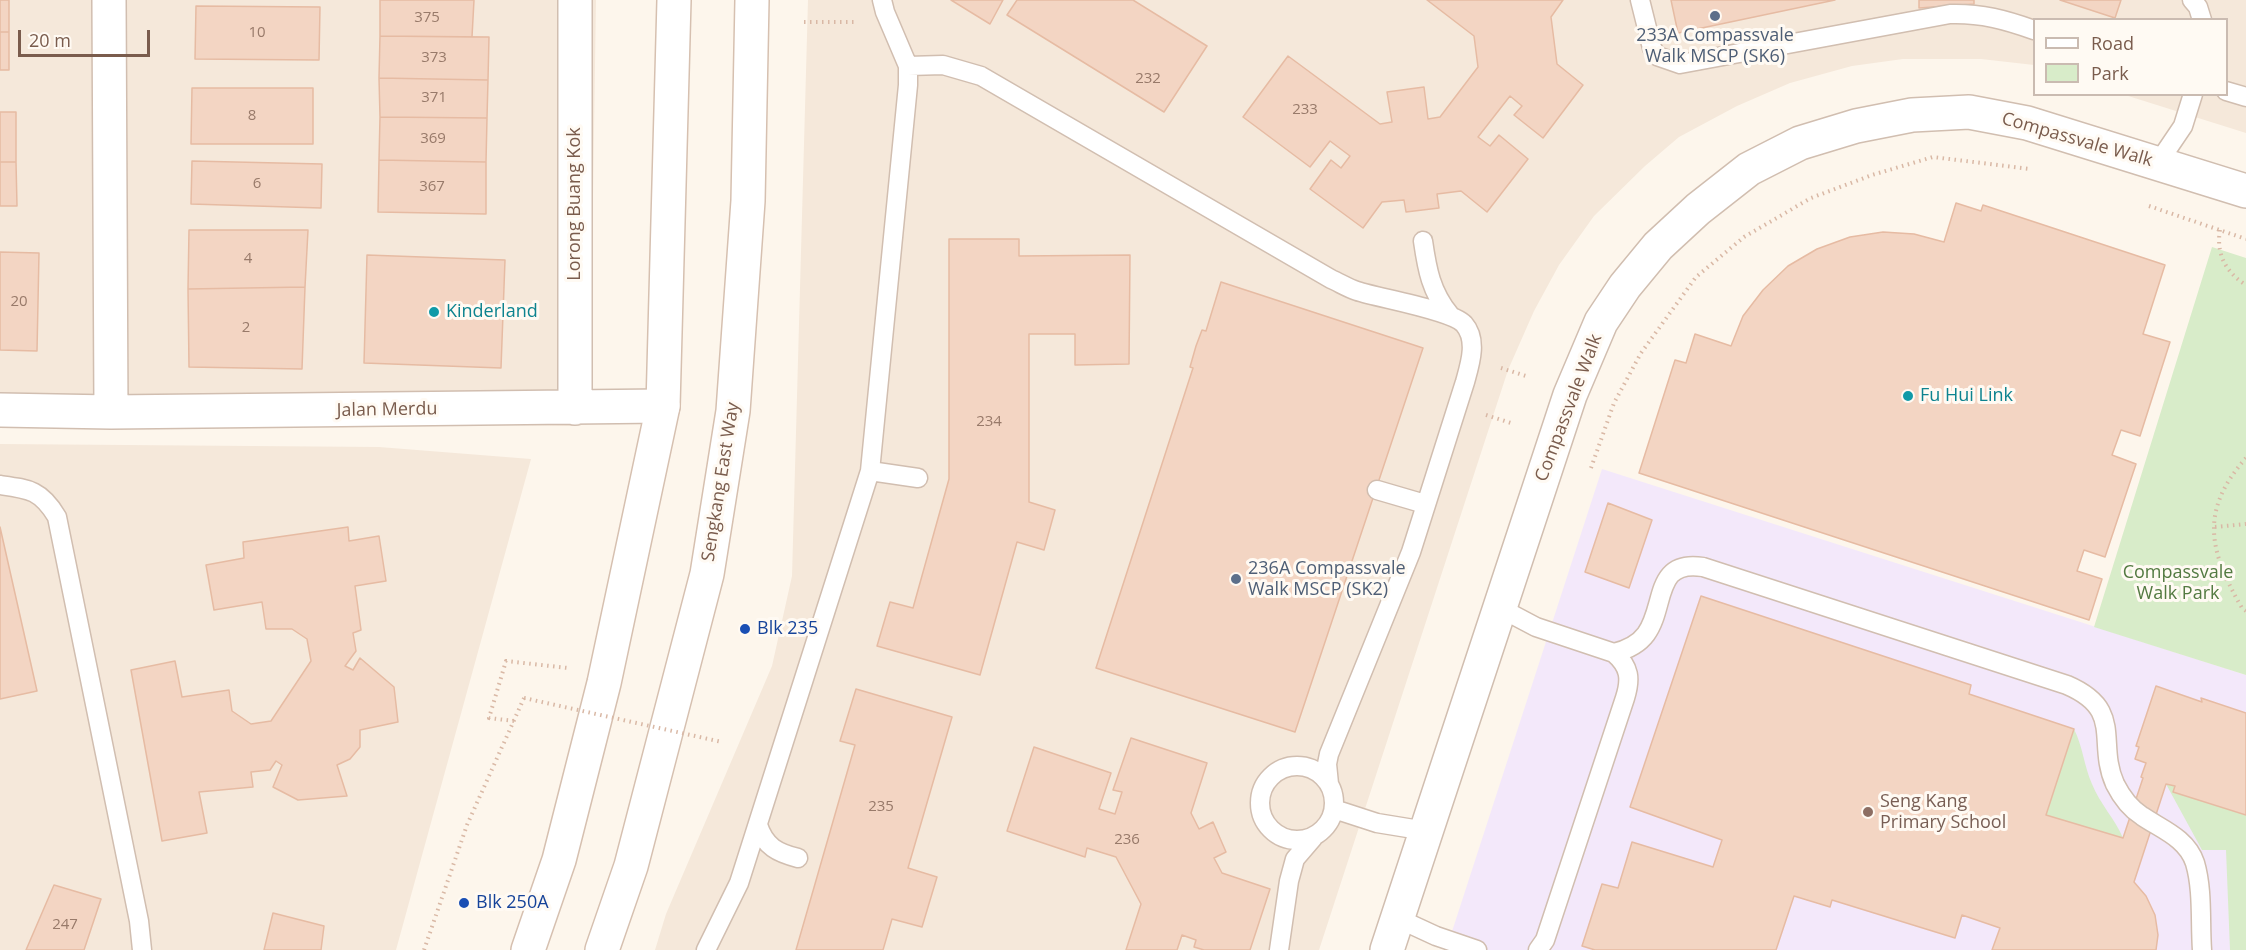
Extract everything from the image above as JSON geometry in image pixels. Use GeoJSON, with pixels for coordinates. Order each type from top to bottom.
{"type":"FeatureCollection","features":[{"type":"Feature","properties":{"kind":"street"},"geometry":{"type":"LineString","coordinates":[[109,0],[111,412]]}},
{"type":"Feature","properties":{"kind":"street","name":"Lorong Buang Kok"},"geometry":{"type":"LineString","coordinates":[[575,0],[575,408]]}},
{"type":"Feature","properties":{"kind":"street"},"geometry":{"type":"LineString","coordinates":[[528,950],[559,860],[602,694],[663,406],[674,0]]}},
{"type":"Feature","properties":{"kind":"street","name":"Sengkang East Way"},"geometry":{"type":"LineString","coordinates":[[602,950],[631,867],[709,562],[733,411],[748,201],[752,0]]}},
{"type":"Feature","properties":{"kind":"street","name":"Compassvale Walk"},"geometry":{"type":"LineString","coordinates":[[1387,950],[1570,395],[1601,322],[1625,286],[1658,246],[1698,209],[1749,169],[1800,143],[1856,126],[1912,115],[1970,112],[2028,123],[2246,191]]}},
{"type":"Feature","properties":{"kind":"street","name":"Jalan Merdu"},"geometry":{"type":"LineString","coordinates":[[0,410],[111,412],[663,406]]}},
{"type":"Feature","properties":{"kind":"lane"},"geometry":{"type":"LineString","coordinates":[[706,950],[739,883],[870,471],[905,130],[908,66],[882,0]]}},
{"type":"Feature","properties":{"kind":"lane"},"geometry":{"type":"LineString","coordinates":[[1640,0],[1652,48],[1658,56],[1680,64],[1950,14],[1971,13],[1996,17],[2033,30]]}},
{"type":"Feature","properties":{"kind":"lane"},"geometry":{"type":"LineString","coordinates":[[2192,0],[2198,7],[2201,18]]}},
{"type":"Feature","properties":{"kind":"lane"},"geometry":{"type":"LineString","coordinates":[[908,66],[943,65],[981,76],[1331,279],[1354,290],[1450,315]]}},
{"type":"Feature","properties":{"kind":"lane"},"geometry":{"type":"LineString","coordinates":[[2228,92],[2246,97]]}},
{"type":"Feature","properties":{"kind":"lane"},"geometry":{"type":"LineString","coordinates":[[2158,163],[2183,126],[2192,96]]}},
{"type":"Feature","properties":{"kind":"lane"},"geometry":{"type":"LineString","coordinates":[[1329,784],[1327,765],[1329,754],[1411,552],[1472,358],[1472,345],[1464,324],[1450,315],[1439,302],[1432,288],[1423,241]]}},
{"type":"Feature","properties":{"kind":"lane"},"geometry":{"type":"LineString","coordinates":[[870,471],[918,478]]}},
{"type":"Feature","properties":{"kind":"lane"},"geometry":{"type":"LineString","coordinates":[[0,485],[27,489],[38,494],[50,505],[57,517],[140,921],[142,950]]}},
{"type":"Feature","properties":{"kind":"lane"},"geometry":{"type":"LineString","coordinates":[[1377,490],[1425,504]]}},
{"type":"Feature","properties":{"kind":"lane"},"geometry":{"type":"LineString","coordinates":[[1614,653],[1623,651],[1641,640],[1648,632],[1665,582],[1672,572],[1691,565],[2085,692],[2098,705],[2106,724],[2110,764],[2115,784],[2140,815],[2166,829],[2185,845],[2195,862],[2202,950]]}},
{"type":"Feature","properties":{"kind":"lane"},"geometry":{"type":"LineString","coordinates":[[1500,608],[1536,627],[1614,653],[1623,661],[1629,672],[1629,685],[1545,940],[1538,950]]}},
{"type":"Feature","properties":{"kind":"lane"},"geometry":{"type":"LineString","coordinates":[[1279,950],[1293,864],[1303,847],[1326,825],[1334,808],[1334,796],[1322,774],[1311,768],[1299,765],[1275,772],[1266,781],[1259,805],[1268,827],[1277,835],[1288,840],[1301,841],[1312,838]]}},
{"type":"Feature","properties":{"kind":"lane"},"geometry":{"type":"LineString","coordinates":[[1334,808],[1377,823],[1426,831]]}},
{"type":"Feature","properties":{"kind":"lane"},"geometry":{"type":"LineString","coordinates":[[758,825],[769,846],[782,854],[798,858]]}},
{"type":"Feature","properties":{"kind":"lane"},"geometry":{"type":"LineString","coordinates":[[1397,918],[1436,936],[1478,950]]}},
{"type":"Feature","properties":{"kind":"path"},"geometry":{"type":"LineString","coordinates":[[804,22],[889,22]]}},
{"type":"Feature","properties":{"kind":"path"},"geometry":{"type":"LineString","coordinates":[[1590,470],[1614,403],[1641,353],[1696,277],[1744,237],[1811,198],[1872,175],[1933,157],[2033,169]]}},
{"type":"Feature","properties":{"kind":"path"},"geometry":{"type":"LineString","coordinates":[[2143,204],[2246,239]]}},
{"type":"Feature","properties":{"kind":"path"},"geometry":{"type":"LineString","coordinates":[[2220,230],[2218,244],[2221,257],[2230,271],[2246,285]]}},
{"type":"Feature","properties":{"kind":"path"},"geometry":{"type":"LineString","coordinates":[[2246,458],[2229,477],[2216,510],[2213,542],[2224,577],[2246,611]]}},
{"type":"Feature","properties":{"kind":"path"},"geometry":{"type":"LineString","coordinates":[[2215,527],[2246,524]]}},
{"type":"Feature","properties":{"kind":"path"},"geometry":{"type":"LineString","coordinates":[[424,950],[467,825],[524,698],[722,742]]}},
{"type":"Feature","properties":{"kind":"shaded area"},"geometry":{"type":"Polygon","coordinates":[[[0,0],[596,0],[590,391],[574,426],[0,416],[0,0]]]}},
{"type":"Feature","properties":{"kind":"shaded area"},"geometry":{"type":"Polygon","coordinates":[[[808,0],[2246,0],[2246,133],[2128,96],[2228,96],[2228,18],[2033,18],[2033,65],[1981,59],[1903,59],[1852,66],[1790,83],[1737,106],[1679,137],[1645,166],[1594,216],[1559,265],[1534,311],[1508,370],[1319,950],[655,950],[666,914],[772,666],[792,576],[808,0]]]}},
{"type":"Feature","properties":{"kind":"shaded area"},"geometry":{"type":"Polygon","coordinates":[[[0,444],[379,447],[531,459],[396,950],[0,950],[0,444]]]}},
{"type":"Feature","properties":{"kind":"shaded area","name":"Seng Kang Primary School"},"geometry":{"type":"Polygon","coordinates":[[[1602,469],[2246,675],[2246,950],[1446,950],[1602,469]]]}},
{"type":"Feature","properties":{"kind":"green space","name":"Compassvale Walk Park"},"geometry":{"type":"Polygon","coordinates":[[[2212,247],[2246,258],[2246,675],[2094,627],[2212,247]]]}},
{"type":"Feature","properties":{"kind":"green space"},"geometry":{"type":"Polygon","coordinates":[[[2074,729],[2092,784],[2123,838],[2046,815],[2074,729]]]}},
{"type":"Feature","properties":{"kind":"green space"},"geometry":{"type":"Polygon","coordinates":[[[2166,784],[2175,786],[2173,792],[2246,815],[2246,950],[2230,950],[2226,850],[2202,850],[2166,784]]]}},
{"type":"Feature","properties":{"kind":"building"},"geometry":{"type":"Polygon","coordinates":[[[0,0],[9,0],[9,32],[0,32],[0,0]]]}},
{"type":"Feature","properties":{"kind":"building"},"geometry":{"type":"Polygon","coordinates":[[[380,0],[474,0],[472,37],[380,36],[380,0]]]}},
{"type":"Feature","properties":{"kind":"building"},"geometry":{"type":"Polygon","coordinates":[[[951,0],[1003,0],[990,24],[951,0]]]}},
{"type":"Feature","properties":{"kind":"building"},"geometry":{"type":"Polygon","coordinates":[[[1017,0],[1133,0],[1207,46],[1164,112],[1007,15],[1017,0]]]}},
{"type":"Feature","properties":{"kind":"building"},"geometry":{"type":"Polygon","coordinates":[[[1427,0],[1563,0],[1551,17],[1557,64],[1583,85],[1543,138],[1514,115],[1522,106],[1510,96],[1478,137],[1490,146],[1499,135],[1528,159],[1487,212],[1461,191],[1437,194],[1439,208],[1406,212],[1404,200],[1382,202],[1363,228],[1310,189],[1331,160],[1341,168],[1350,156],[1330,141],[1310,167],[1243,117],[1288,56],[1380,124],[1392,122],[1387,92],[1424,87],[1428,119],[1440,117],[1478,67],[1474,36],[1427,0]]]}},
{"type":"Feature","properties":{"kind":"building","name":"233A Compassvale Walk MSCP (SK6)"},"geometry":{"type":"Polygon","coordinates":[[[1671,0],[1835,0],[1678,33],[1671,0]]]}},
{"type":"Feature","properties":{"kind":"building"},"geometry":{"type":"Polygon","coordinates":[[[1919,0],[1974,0],[1974,4],[1919,8],[1919,0]]]}},
{"type":"Feature","properties":{"kind":"building"},"geometry":{"type":"Polygon","coordinates":[[[2060,0],[2121,0],[2115,18],[2060,0]]]}},
{"type":"Feature","properties":{"kind":"building"},"geometry":{"type":"Polygon","coordinates":[[[196,6],[320,7],[319,60],[195,59],[196,6]]]}},
{"type":"Feature","properties":{"kind":"building"},"geometry":{"type":"Polygon","coordinates":[[[0,32],[9,32],[9,70],[0,70],[0,32]]]}},
{"type":"Feature","properties":{"kind":"building"},"geometry":{"type":"Polygon","coordinates":[[[380,36],[489,37],[488,80],[379,78],[380,36]]]}},
{"type":"Feature","properties":{"kind":"building"},"geometry":{"type":"Polygon","coordinates":[[[379,78],[488,80],[487,118],[380,117],[379,78]]]}},
{"type":"Feature","properties":{"kind":"building"},"geometry":{"type":"Polygon","coordinates":[[[192,88],[313,88],[313,144],[191,144],[192,88]]]}},
{"type":"Feature","properties":{"kind":"building"},"geometry":{"type":"Polygon","coordinates":[[[0,112],[16,112],[16,162],[0,162],[0,112]]]}},
{"type":"Feature","properties":{"kind":"building"},"geometry":{"type":"Polygon","coordinates":[[[380,117],[487,118],[486,162],[379,160],[380,117]]]}},
{"type":"Feature","properties":{"kind":"building"},"geometry":{"type":"Polygon","coordinates":[[[379,160],[486,162],[486,214],[378,212],[379,160]]]}},
{"type":"Feature","properties":{"kind":"building"},"geometry":{"type":"Polygon","coordinates":[[[192,161],[322,164],[321,208],[191,204],[192,161]]]}},
{"type":"Feature","properties":{"kind":"building"},"geometry":{"type":"Polygon","coordinates":[[[0,162],[16,162],[17,206],[0,206],[0,162]]]}},
{"type":"Feature","properties":{"kind":"building","name":"Fu Hui Link"},"geometry":{"type":"Polygon","coordinates":[[[1956,203],[1981,211],[1983,205],[2165,265],[2143,334],[2170,342],[2140,436],[2121,430],[2112,455],[2136,464],[2105,557],[2084,550],[2077,571],[2102,579],[2089,620],[1639,473],[1675,360],[1686,363],[1695,334],[1731,346],[1743,316],[1763,290],[1788,266],[1817,249],[1850,237],[1883,232],[1914,234],[1944,242],[1956,203]]]}},
{"type":"Feature","properties":{"kind":"building"},"geometry":{"type":"Polygon","coordinates":[[[189,230],[308,230],[305,287],[188,289],[189,230]]]}},
{"type":"Feature","properties":{"kind":"building"},"geometry":{"type":"Polygon","coordinates":[[[949,239],[1019,239],[1019,256],[1130,255],[1129,364],[1075,365],[1075,334],[1029,334],[1029,502],[1055,510],[1044,550],[1017,542],[980,675],[877,646],[890,602],[913,608],[949,479],[949,239]]]}},
{"type":"Feature","properties":{"kind":"building"},"geometry":{"type":"Polygon","coordinates":[[[0,252],[39,253],[37,351],[0,350],[0,252]]]}},
{"type":"Feature","properties":{"kind":"building","name":"Kinderland"},"geometry":{"type":"Polygon","coordinates":[[[367,255],[505,260],[501,368],[364,363],[367,255]]]}},
{"type":"Feature","properties":{"kind":"building","name":"236A Compassvale Walk MSCP (SK2)"},"geometry":{"type":"Polygon","coordinates":[[[1221,282],[1423,348],[1295,732],[1096,668],[1193,368],[1190,367],[1196,346],[1202,330],[1206,331],[1221,282]]]}},
{"type":"Feature","properties":{"kind":"building"},"geometry":{"type":"Polygon","coordinates":[[[305,287],[302,369],[189,367],[188,289],[305,287]]]}},
{"type":"Feature","properties":{"kind":"building"},"geometry":{"type":"Polygon","coordinates":[[[1608,503],[1652,520],[1629,588],[1585,572],[1608,503]]]}},
{"type":"Feature","properties":{"kind":"building"},"geometry":{"type":"Polygon","coordinates":[[[0,527],[37,691],[0,699],[0,527]]]}},
{"type":"Feature","properties":{"kind":"building"},"geometry":{"type":"Polygon","coordinates":[[[348,527],[349,541],[379,536],[386,581],[355,586],[361,630],[353,633],[356,651],[345,666],[353,670],[360,658],[394,687],[398,722],[360,730],[360,747],[350,759],[337,765],[347,796],[298,800],[273,787],[282,765],[276,761],[270,770],[251,772],[253,787],[199,792],[207,833],[162,841],[131,670],[175,661],[182,697],[229,690],[232,711],[251,724],[271,721],[311,661],[307,639],[292,629],[266,629],[262,602],[214,610],[206,565],[244,558],[243,542],[348,527]]]}},
{"type":"Feature","properties":{"kind":"building"},"geometry":{"type":"Polygon","coordinates":[[[1701,596],[1971,685],[1969,694],[2074,729],[2046,815],[2123,838],[2146,763],[2135,759],[2139,747],[2136,746],[2156,686],[2202,702],[2201,698],[2246,713],[2246,815],[2173,792],[2175,786],[2166,784],[2134,882],[2146,896],[2155,915],[2158,935],[2156,950],[1992,950],[2000,928],[1962,915],[1955,938],[1832,900],[1830,907],[1794,896],[1776,950],[1595,950],[1582,946],[1602,884],[1618,888],[1632,842],[1713,867],[1722,840],[1630,807],[1701,596]]]}},
{"type":"Feature","properties":{"kind":"building"},"geometry":{"type":"Polygon","coordinates":[[[856,689],[952,717],[908,868],[937,877],[922,927],[892,919],[883,950],[796,950],[855,745],[840,741],[856,689]]]}},
{"type":"Feature","properties":{"kind":"building"},"geometry":{"type":"Polygon","coordinates":[[[1131,738],[1207,763],[1191,813],[1199,829],[1213,822],[1226,852],[1214,858],[1222,873],[1270,889],[1250,950],[1204,950],[1194,947],[1196,940],[1182,935],[1177,950],[1126,950],[1141,904],[1116,857],[1087,848],[1085,857],[1007,831],[1034,747],[1111,773],[1099,809],[1115,814],[1122,792],[1113,790],[1131,738]]]}},
{"type":"Feature","properties":{"kind":"building"},"geometry":{"type":"Polygon","coordinates":[[[54,885],[101,899],[84,950],[26,950],[54,885]]]}},
{"type":"Feature","properties":{"kind":"building"},"geometry":{"type":"Polygon","coordinates":[[[273,913],[324,926],[321,950],[264,950],[273,913]]]}},
{"type":"Feature","properties":{"kind":"place","name":"233A Compassvale Walk MSCP (SK6)"},"geometry":{"type":"Point","coordinates":[1715,16]}},
{"type":"Feature","properties":{"kind":"place","name":"Kinderland"},"geometry":{"type":"Point","coordinates":[434,312]}},
{"type":"Feature","properties":{"kind":"place","name":"Fu Hui Link"},"geometry":{"type":"Point","coordinates":[1908,396]}},
{"type":"Feature","properties":{"kind":"place","name":"236A Compassvale Walk MSCP (SK2)"},"geometry":{"type":"Point","coordinates":[1236,579]}},
{"type":"Feature","properties":{"kind":"place","name":"Blk 235"},"geometry":{"type":"Point","coordinates":[745,629]}},
{"type":"Feature","properties":{"kind":"place","name":"Seng Kang Primary School"},"geometry":{"type":"Point","coordinates":[1868,812]}},
{"type":"Feature","properties":{"kind":"place","name":"Blk 250A"},"geometry":{"type":"Point","coordinates":[464,903]}}]}
